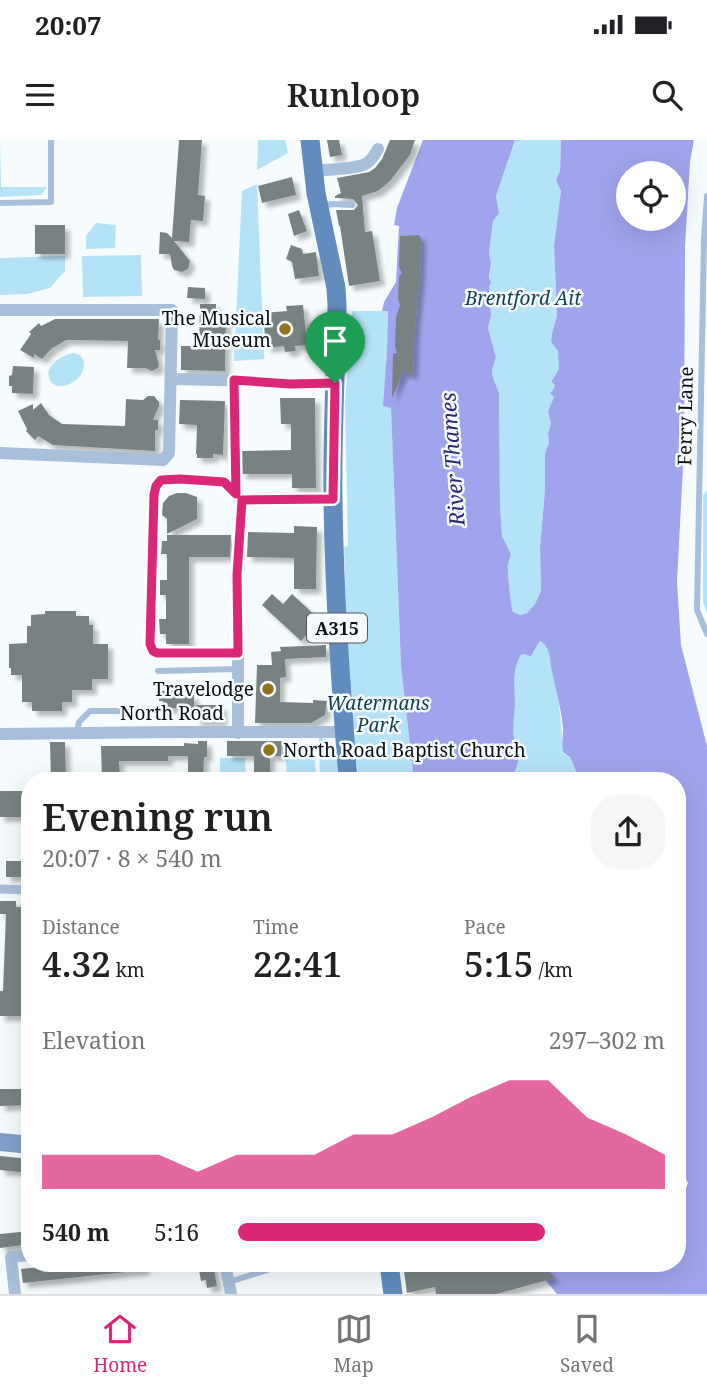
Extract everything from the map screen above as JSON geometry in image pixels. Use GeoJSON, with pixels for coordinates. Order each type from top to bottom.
{"type":"FeatureCollection","features":[{"type":"Feature","properties":{"kind":"main road","name":"A315"},"geometry":{"type":"LineString","coordinates":[[310,140],[317,199],[335,288],[337,329],[333,499],[336,623],[347,772]]}},
{"type":"Feature","properties":{"kind":"main road"},"geometry":{"type":"LineString","coordinates":[[0,1142],[21,1144]]}},
{"type":"Feature","properties":{"kind":"main road"},"geometry":{"type":"LineString","coordinates":[[390,1272],[393,1294]]}},
{"type":"Feature","properties":{"kind":"street"},"geometry":{"type":"LineString","coordinates":[[313,171],[366,165],[378,149]]}},
{"type":"Feature","properties":{"kind":"street"},"geometry":{"type":"LineString","coordinates":[[0,310],[172,310],[169,453],[163,460],[0,453]]}},
{"type":"Feature","properties":{"kind":"street"},"geometry":{"type":"LineString","coordinates":[[171,379],[263,381]]}},
{"type":"Feature","properties":{"kind":"street"},"geometry":{"type":"LineString","coordinates":[[238,653],[153,651],[150,644],[156,486],[161,480],[224,482],[239,497],[333,499]]}},
{"type":"Feature","properties":{"kind":"street"},"geometry":{"type":"LineString","coordinates":[[238,733],[239,497]]}},
{"type":"Feature","properties":{"kind":"street","name":"North Road"},"geometry":{"type":"LineString","coordinates":[[0,734],[344,732]]}},
{"type":"Feature","properties":{"kind":"street"},"geometry":{"type":"LineString","coordinates":[[0,889],[21,890]]}},
{"type":"Feature","properties":{"kind":"street"},"geometry":{"type":"LineString","coordinates":[[15,1294],[11,1257],[21,1256]]}},
{"type":"Feature","properties":{"kind":"lane"},"geometry":{"type":"LineString","coordinates":[[0,203],[51,202],[51,140]]}},
{"type":"Feature","properties":{"kind":"lane","name":"Ferry Lane"},"geometry":{"type":"LineString","coordinates":[[707,196],[697,610],[707,634]]}},
{"type":"Feature","properties":{"kind":"lane"},"geometry":{"type":"LineString","coordinates":[[317,199],[332,204],[352,205]]}},
{"type":"Feature","properties":{"kind":"lane"},"geometry":{"type":"LineString","coordinates":[[234,380],[239,497]]}},
{"type":"Feature","properties":{"kind":"lane"},"geometry":{"type":"LineString","coordinates":[[263,381],[290,384],[335,383]]}},
{"type":"Feature","properties":{"kind":"lane"},"geometry":{"type":"LineString","coordinates":[[158,671],[238,669]]}},
{"type":"Feature","properties":{"kind":"lane"},"geometry":{"type":"LineString","coordinates":[[77,733],[79,722],[90,712],[120,711]]}},
{"type":"Feature","properties":{"kind":"lane"},"geometry":{"type":"LineString","coordinates":[[230,1288],[267,1272]]}},
{"type":"Feature","properties":{"kind":"green space"},"geometry":{"type":"Polygon","coordinates":[[[0,140],[1,187],[47,187],[41,195],[0,197],[0,140]]]}},
{"type":"Feature","properties":{"kind":"green space"},"geometry":{"type":"Polygon","coordinates":[[[258,140],[285,140],[288,153],[257,170],[258,140]]]}},
{"type":"Feature","properties":{"kind":"green space","name":"Brentford Ait"},"geometry":{"type":"Polygon","coordinates":[[[515,140],[561,140],[560,171],[556,180],[561,191],[554,246],[557,316],[551,342],[559,351],[559,369],[551,382],[555,385],[554,397],[548,411],[551,424],[545,453],[540,548],[541,591],[535,604],[527,613],[521,615],[512,609],[508,568],[511,554],[502,536],[499,393],[493,378],[492,370],[496,357],[488,328],[491,316],[489,253],[493,221],[499,212],[496,196],[515,140]]]}},
{"type":"Feature","properties":{"kind":"green space"},"geometry":{"type":"Polygon","coordinates":[[[257,184],[264,359],[234,361],[242,191],[257,184]]]}},
{"type":"Feature","properties":{"kind":"green space"},"geometry":{"type":"Polygon","coordinates":[[[96,223],[116,225],[115,248],[86,249],[86,236],[96,223]]]}},
{"type":"Feature","properties":{"kind":"green space"},"geometry":{"type":"Polygon","coordinates":[[[141,255],[142,296],[83,297],[82,256],[141,255]]]}},
{"type":"Feature","properties":{"kind":"green space"},"geometry":{"type":"Polygon","coordinates":[[[65,256],[65,271],[50,288],[27,294],[0,295],[0,258],[65,256]]]}},
{"type":"Feature","properties":{"kind":"green space","name":"Watermans Park"},"geometry":{"type":"Polygon","coordinates":[[[352,311],[388,311],[384,406],[391,408],[401,666],[413,772],[358,772],[350,711],[344,547],[348,546],[345,403],[352,311]]]}},
{"type":"Feature","properties":{"kind":"green space"},"geometry":{"type":"Polygon","coordinates":[[[73,353],[80,355],[84,361],[79,377],[66,385],[58,386],[52,383],[49,371],[52,365],[60,358],[73,353]]]}},
{"type":"Feature","properties":{"kind":"green space"},"geometry":{"type":"Polygon","coordinates":[[[707,490],[707,613],[703,602],[703,495],[707,490]]]}},
{"type":"Feature","properties":{"kind":"green space"},"geometry":{"type":"Polygon","coordinates":[[[540,641],[549,651],[558,695],[564,754],[570,757],[577,772],[514,772],[523,752],[516,749],[512,734],[515,703],[513,674],[518,658],[524,654],[532,655],[540,641]]]}},
{"type":"Feature","properties":{"kind":"green space"},"geometry":{"type":"Polygon","coordinates":[[[319,738],[331,742],[337,760],[337,772],[320,772],[319,738]]]}},
{"type":"Feature","properties":{"kind":"green space"},"geometry":{"type":"Polygon","coordinates":[[[220,758],[245,758],[246,772],[220,772],[220,758]]]}},
{"type":"Feature","properties":{"kind":"green space"},"geometry":{"type":"Polygon","coordinates":[[[315,758],[316,772],[287,772],[286,759],[315,758]]]}},
{"type":"Feature","properties":{"kind":"water","name":"River Thames"},"geometry":{"type":"Polygon","coordinates":[[[423,140],[515,140],[496,196],[499,213],[493,221],[489,253],[491,316],[488,328],[496,357],[492,370],[493,378],[499,393],[502,536],[511,554],[508,568],[512,609],[521,615],[527,613],[535,604],[541,591],[540,548],[545,453],[551,424],[548,411],[554,397],[550,393],[555,385],[551,382],[559,369],[558,351],[551,342],[557,316],[554,246],[561,191],[556,180],[560,171],[561,140],[694,140],[686,230],[686,161],[616,161],[616,231],[686,231],[684,448],[677,582],[681,645],[707,746],[707,1294],[557,1294],[539,1272],[686,1272],[686,772],[577,772],[570,757],[563,751],[562,721],[549,655],[547,647],[540,641],[531,656],[521,655],[515,673],[514,737],[516,749],[525,754],[519,759],[515,772],[413,772],[401,666],[391,408],[383,406],[388,311],[382,311],[384,302],[396,282],[399,226],[394,225],[397,208],[423,140]]]}},
{"type":"Feature","properties":{"kind":"building"},"geometry":{"type":"Polygon","coordinates":[[[179,140],[202,140],[198,195],[205,196],[203,221],[191,220],[189,242],[174,241],[190,261],[188,269],[182,272],[174,270],[170,254],[159,254],[160,232],[167,233],[172,238],[179,140]]]}},
{"type":"Feature","properties":{"kind":"building"},"geometry":{"type":"Polygon","coordinates":[[[327,140],[339,140],[342,155],[330,157],[327,140]]]}},
{"type":"Feature","properties":{"kind":"building"},"geometry":{"type":"Polygon","coordinates":[[[390,140],[415,140],[410,155],[390,181],[378,191],[362,196],[365,232],[372,231],[380,281],[349,286],[336,210],[354,210],[358,205],[353,199],[335,198],[341,193],[337,178],[369,172],[375,168],[390,140]]]}},
{"type":"Feature","properties":{"kind":"building"},"geometry":{"type":"Polygon","coordinates":[[[292,177],[296,195],[262,203],[258,186],[292,177]]]}},
{"type":"Feature","properties":{"kind":"building"},"geometry":{"type":"Polygon","coordinates":[[[299,210],[307,231],[294,236],[288,214],[299,210]]]}},
{"type":"Feature","properties":{"kind":"building"},"geometry":{"type":"Polygon","coordinates":[[[35,225],[65,225],[65,254],[35,254],[35,225]]]}},
{"type":"Feature","properties":{"kind":"building"},"geometry":{"type":"Polygon","coordinates":[[[419,235],[420,277],[413,375],[403,372],[392,398],[393,354],[397,353],[396,317],[400,305],[399,276],[402,273],[399,267],[400,236],[419,235]]]}},
{"type":"Feature","properties":{"kind":"building"},"geometry":{"type":"Polygon","coordinates":[[[291,245],[302,249],[303,254],[316,252],[319,276],[295,279],[292,262],[286,259],[291,245]]]}},
{"type":"Feature","properties":{"kind":"building"},"geometry":{"type":"Polygon","coordinates":[[[188,287],[205,288],[205,299],[187,298],[188,287]]]}},
{"type":"Feature","properties":{"kind":"building"},"geometry":{"type":"Polygon","coordinates":[[[200,304],[216,304],[216,314],[226,314],[225,371],[181,370],[181,346],[199,346],[200,304]]]}},
{"type":"Feature","properties":{"kind":"building","name":"The Musical Museum"},"geometry":{"type":"Polygon","coordinates":[[[303,305],[307,345],[295,346],[296,351],[285,352],[284,346],[266,348],[263,313],[287,311],[286,306],[303,305]]]}},
{"type":"Feature","properties":{"kind":"building"},"geometry":{"type":"Polygon","coordinates":[[[55,319],[159,319],[160,350],[155,350],[158,368],[152,371],[145,368],[127,368],[128,341],[66,340],[51,349],[42,359],[34,354],[34,358],[20,350],[31,334],[29,332],[39,323],[41,326],[55,319]]]}},
{"type":"Feature","properties":{"kind":"building"},"geometry":{"type":"Polygon","coordinates":[[[13,366],[34,367],[33,394],[12,393],[9,376],[12,375],[13,366]]]}},
{"type":"Feature","properties":{"kind":"building"},"geometry":{"type":"Polygon","coordinates":[[[154,396],[159,402],[153,420],[158,420],[155,451],[53,445],[38,436],[35,440],[26,431],[18,411],[33,404],[33,410],[41,403],[49,415],[62,424],[125,426],[126,399],[143,400],[154,396]]]}},
{"type":"Feature","properties":{"kind":"building"},"geometry":{"type":"Polygon","coordinates":[[[280,398],[315,398],[316,488],[292,488],[292,474],[241,474],[241,451],[291,450],[291,424],[281,424],[280,398]]]}},
{"type":"Feature","properties":{"kind":"building"},"geometry":{"type":"Polygon","coordinates":[[[180,400],[225,401],[223,455],[213,454],[213,458],[197,458],[197,425],[179,424],[180,400]]]}},
{"type":"Feature","properties":{"kind":"building"},"geometry":{"type":"Polygon","coordinates":[[[177,493],[197,497],[197,519],[167,534],[167,519],[162,515],[163,503],[169,496],[177,493]]]}},
{"type":"Feature","properties":{"kind":"building"},"geometry":{"type":"Polygon","coordinates":[[[294,526],[317,527],[316,589],[294,589],[294,558],[247,557],[248,532],[294,533],[294,526]]]}},
{"type":"Feature","properties":{"kind":"building"},"geometry":{"type":"Polygon","coordinates":[[[167,535],[231,535],[230,557],[189,557],[189,644],[166,644],[166,634],[160,634],[159,619],[166,619],[166,595],[160,595],[160,580],[167,580],[167,554],[161,554],[162,541],[167,541],[167,535]]]}},
{"type":"Feature","properties":{"kind":"building"},"geometry":{"type":"Polygon","coordinates":[[[272,594],[283,604],[292,594],[320,620],[301,641],[262,605],[272,594]]]}},
{"type":"Feature","properties":{"kind":"building"},"geometry":{"type":"Polygon","coordinates":[[[45,611],[76,611],[76,616],[89,616],[89,625],[93,625],[93,644],[108,644],[108,679],[92,679],[92,690],[72,690],[72,702],[62,702],[62,711],[32,711],[32,702],[22,702],[22,675],[11,675],[9,668],[9,644],[27,643],[27,626],[31,626],[31,615],[45,614],[45,611]]]}},
{"type":"Feature","properties":{"kind":"building","name":"Travelodge"},"geometry":{"type":"Polygon","coordinates":[[[326,645],[326,657],[285,659],[286,677],[280,678],[280,702],[327,701],[325,715],[311,723],[255,723],[257,665],[272,665],[271,652],[281,651],[280,647],[326,645]]]}},
{"type":"Feature","properties":{"kind":"building"},"geometry":{"type":"Polygon","coordinates":[[[173,690],[173,695],[194,695],[194,708],[163,708],[163,701],[159,701],[159,691],[173,690]]]}},
{"type":"Feature","properties":{"kind":"building"},"geometry":{"type":"Polygon","coordinates":[[[196,705],[222,705],[222,721],[196,721],[196,705]]]}},
{"type":"Feature","properties":{"kind":"building"},"geometry":{"type":"Polygon","coordinates":[[[198,741],[207,741],[203,772],[188,772],[188,756],[168,756],[168,761],[119,761],[120,772],[102,772],[101,746],[198,744],[198,741]]]}},
{"type":"Feature","properties":{"kind":"building"},"geometry":{"type":"Polygon","coordinates":[[[227,741],[282,741],[281,756],[270,756],[270,772],[254,772],[254,756],[227,756],[227,741]]]}},
{"type":"Feature","properties":{"kind":"building"},"geometry":{"type":"Polygon","coordinates":[[[50,742],[65,742],[66,772],[51,772],[50,742]]]}},
{"type":"Feature","properties":{"kind":"building"},"geometry":{"type":"Polygon","coordinates":[[[0,791],[21,791],[21,817],[0,817],[0,791]]]}},
{"type":"Feature","properties":{"kind":"building"},"geometry":{"type":"Polygon","coordinates":[[[6,861],[21,861],[21,877],[6,877],[6,861]]]}},
{"type":"Feature","properties":{"kind":"building"},"geometry":{"type":"Polygon","coordinates":[[[0,901],[16,901],[16,907],[21,907],[21,1016],[0,1016],[6,914],[0,914],[0,901]]]}},
{"type":"Feature","properties":{"kind":"building"},"geometry":{"type":"Polygon","coordinates":[[[0,1089],[21,1089],[21,1105],[0,1106],[0,1089]]]}},
{"type":"Feature","properties":{"kind":"building"},"geometry":{"type":"Polygon","coordinates":[[[0,1156],[21,1158],[21,1172],[0,1170],[0,1156]]]}},
{"type":"Feature","properties":{"kind":"building"},"geometry":{"type":"Polygon","coordinates":[[[21,1232],[21,1245],[0,1248],[0,1234],[21,1232]]]}},
{"type":"Feature","properties":{"kind":"building"},"geometry":{"type":"Polygon","coordinates":[[[21,1272],[126,1272],[23,1283],[21,1272]]]}},
{"type":"Feature","properties":{"kind":"building"},"geometry":{"type":"Polygon","coordinates":[[[199,1272],[214,1272],[217,1286],[207,1288],[206,1280],[201,1281],[199,1272]]]}},
{"type":"Feature","properties":{"kind":"building"},"geometry":{"type":"Polygon","coordinates":[[[404,1272],[549,1272],[555,1278],[497,1294],[436,1294],[435,1287],[407,1293],[404,1272]]]}},
{"type":"Feature","properties":{"kind":"place","name":"The Musical Museum"},"geometry":{"type":"Point","coordinates":[285,329]}},
{"type":"Feature","properties":{"kind":"place","name":"Travelodge"},"geometry":{"type":"Point","coordinates":[268,689]}},
{"type":"Feature","properties":{"kind":"place","name":"North Road Baptist Church"},"geometry":{"type":"Point","coordinates":[269,750]}},
{"type":"Feature","properties":{"kind":"route"},"geometry":{"type":"LineString","coordinates":[[234,380],[290,384],[335,383],[333,499],[242,500],[237,575],[238,653],[153,651],[150,644],[156,486],[161,480],[224,482],[236,494],[234,380]]}}]}
